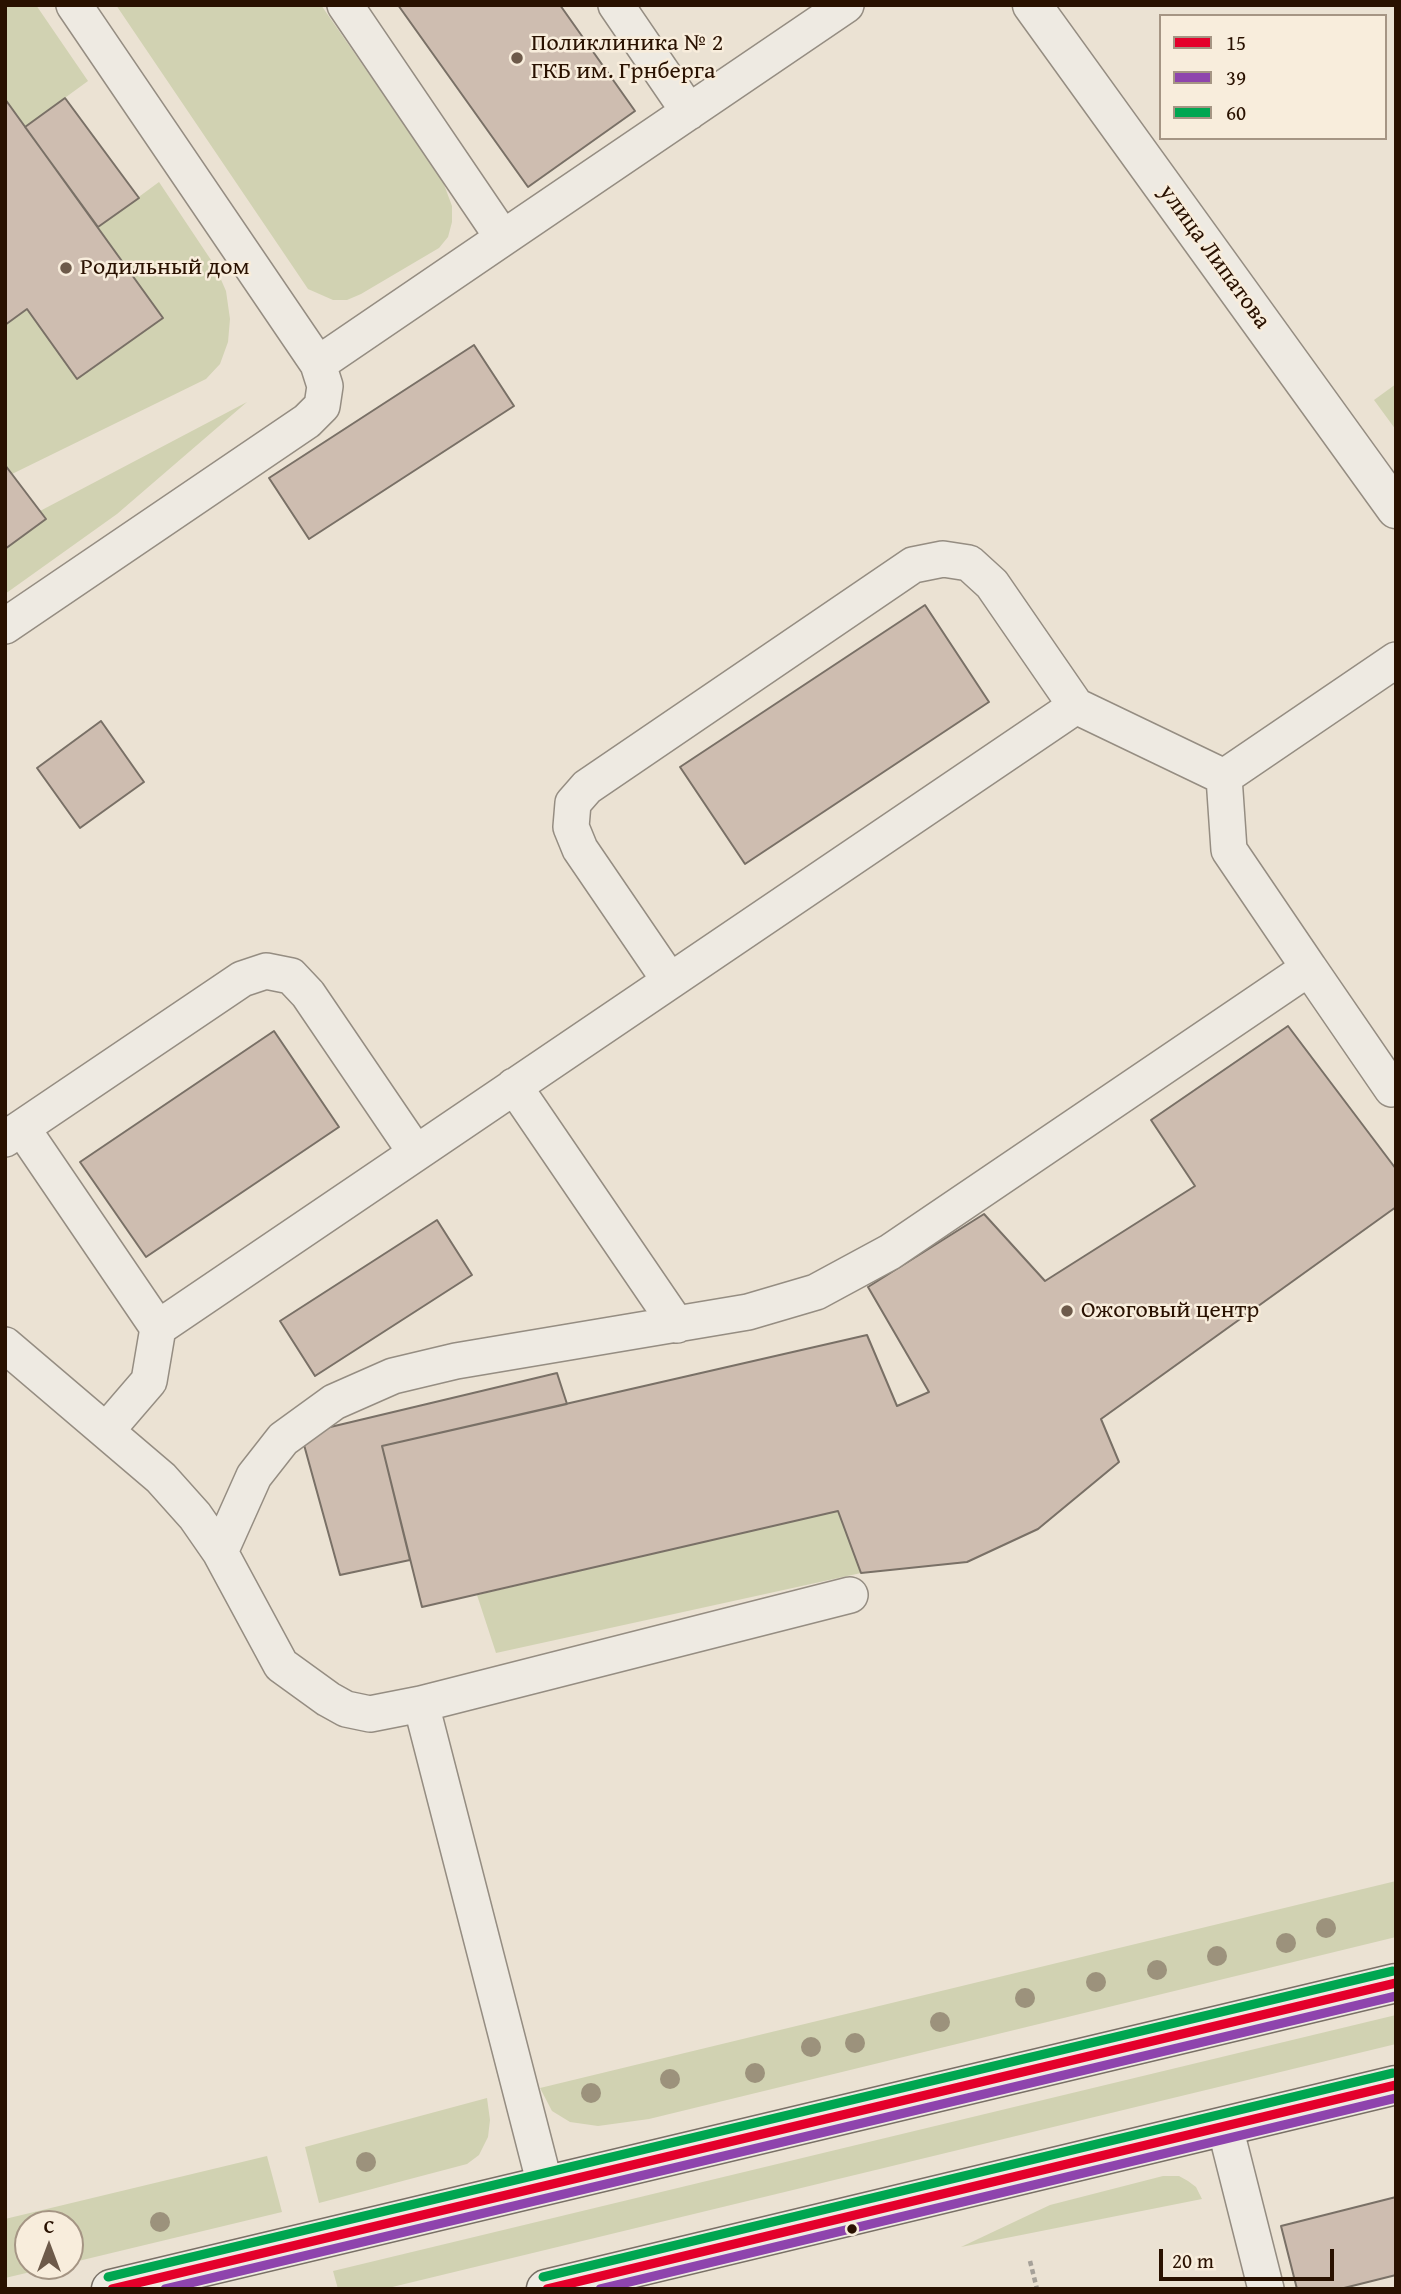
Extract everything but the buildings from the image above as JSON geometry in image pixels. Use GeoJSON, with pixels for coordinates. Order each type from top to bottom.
{"type":"FeatureCollection","features":[{"type":"Feature","properties":{"kind":"main road","name":"улица Липатова"},"geometry":{"type":"LineString","coordinates":[[1032,5],[1396,509]]}},
{"type":"Feature","properties":{"kind":"main road"},"geometry":{"type":"LineString","coordinates":[[111,2289],[1396,1983]]}},
{"type":"Feature","properties":{"kind":"main road"},"geometry":{"type":"LineString","coordinates":[[546,2289],[1396,2085]]}},
{"type":"Feature","properties":{"kind":"lane"},"geometry":{"type":"LineString","coordinates":[[5,626],[307,421],[322,406],[324,386],[318,364],[74,5]]}},
{"type":"Feature","properties":{"kind":"lane"},"geometry":{"type":"LineString","coordinates":[[345,5],[503,238]]}},
{"type":"Feature","properties":{"kind":"lane"},"geometry":{"type":"LineString","coordinates":[[616,5],[689,112]]}},
{"type":"Feature","properties":{"kind":"lane"},"geometry":{"type":"LineString","coordinates":[[318,364],[846,5]]}},
{"type":"Feature","properties":{"kind":"lane"},"geometry":{"type":"LineString","coordinates":[[670,981],[580,849],[571,827],[573,803],[587,787],[913,565],[943,559],[968,564],[992,584],[1076,706],[1224,777]]}},
{"type":"Feature","properties":{"kind":"lane"},"geometry":{"type":"LineString","coordinates":[[1224,777],[1396,660]]}},
{"type":"Feature","properties":{"kind":"lane"},"geometry":{"type":"LineString","coordinates":[[106,1431],[149,1381],[159,1328],[1076,706]]}},
{"type":"Feature","properties":{"kind":"lane"},"geometry":{"type":"LineString","coordinates":[[1224,777],[1229,850],[1392,1089]]}},
{"type":"Feature","properties":{"kind":"lane"},"geometry":{"type":"LineString","coordinates":[[220,1552],[254,1476],[283,1439],[334,1402],[393,1376],[456,1361],[748,1312],[816,1292],[890,1252],[1309,968]]}},
{"type":"Feature","properties":{"kind":"lane"},"geometry":{"type":"LineString","coordinates":[[159,1328],[14,1134],[242,979],[265,971],[291,976],[309,994],[416,1153]]}},
{"type":"Feature","properties":{"kind":"lane"},"geometry":{"type":"LineString","coordinates":[[514,1086],[677,1325]]}},
{"type":"Feature","properties":{"kind":"lane"},"geometry":{"type":"LineString","coordinates":[[5,1345],[160,1478],[195,1516],[220,1552],[281,1665],[346,1709],[370,1714],[421,1704],[850,1595]]}},
{"type":"Feature","properties":{"kind":"lane"},"geometry":{"type":"LineString","coordinates":[[421,1704],[545,2185]]}},
{"type":"Feature","properties":{"kind":"lane"},"geometry":{"type":"LineString","coordinates":[[1225,2127],[1266,2289]]}},
{"type":"Feature","properties":{"kind":"path"},"geometry":{"type":"LineString","coordinates":[[1030,2261],[1037,2289]]}},
{"type":"Feature","properties":{"kind":"green space"},"geometry":{"type":"Polygon","coordinates":[[[5,5],[36,5],[88,81],[25,127],[5,99],[5,5]]]}},
{"type":"Feature","properties":{"kind":"green space"},"geometry":{"type":"Polygon","coordinates":[[[116,5],[321,5],[442,179],[452,206],[448,237],[439,248],[347,300],[333,300],[308,289],[116,5]]]}},
{"type":"Feature","properties":{"kind":"green space"},"geometry":{"type":"Polygon","coordinates":[[[159,182],[215,266],[226,291],[230,319],[228,342],[220,364],[206,379],[12,474],[5,465],[5,325],[27,309],[77,379],[162,318],[98,227],[159,182]]]}},
{"type":"Feature","properties":{"kind":"green space"},"geometry":{"type":"Polygon","coordinates":[[[1396,384],[1396,430],[1374,400],[1396,384]]]}},
{"type":"Feature","properties":{"kind":"green space"},"geometry":{"type":"Polygon","coordinates":[[[247,402],[117,514],[5,594],[5,549],[45,519],[40,511],[247,402]]]}},
{"type":"Feature","properties":{"kind":"green space"},"geometry":{"type":"Polygon","coordinates":[[[838,1511],[861,1573],[496,1653],[477,1595],[838,1511]]]}},
{"type":"Feature","properties":{"kind":"green space"},"geometry":{"type":"Polygon","coordinates":[[[1396,1881],[1396,1937],[649,2119],[598,2126],[570,2122],[552,2111],[540,2088],[1396,1881]]]}},
{"type":"Feature","properties":{"kind":"green space"},"geometry":{"type":"Polygon","coordinates":[[[1396,2015],[1396,2044],[384,2289],[338,2289],[333,2271],[1396,2015]]]}},
{"type":"Feature","properties":{"kind":"green space"},"geometry":{"type":"Polygon","coordinates":[[[487,2098],[490,2120],[488,2137],[479,2155],[467,2164],[319,2203],[305,2147],[487,2098]]]}},
{"type":"Feature","properties":{"kind":"green space"},"geometry":{"type":"Polygon","coordinates":[[[267,2156],[282,2212],[84,2260],[84,2210],[42,2210],[267,2156]]]}},
{"type":"Feature","properties":{"kind":"green space"},"geometry":{"type":"Polygon","coordinates":[[[1163,2176],[1179,2176],[1188,2181],[1196,2187],[1202,2199],[961,2247],[1050,2205],[1163,2176]]]}},
{"type":"Feature","properties":{"kind":"green space"},"geometry":{"type":"Polygon","coordinates":[[[14,2217],[14,2276],[5,2278],[5,2219],[14,2217]]]}},
{"type":"Feature","properties":{"kind":"transit line","name":"60"},"geometry":{"type":"LineString","coordinates":[[108,2277],[1393,1971]]}},
{"type":"Feature","properties":{"kind":"transit line","name":"15"},"geometry":{"type":"LineString","coordinates":[[112,2289],[1396,1983]]}},
{"type":"Feature","properties":{"kind":"transit line","name":"39"},"geometry":{"type":"LineString","coordinates":[[165,2289],[1396,1996]]}},
{"type":"Feature","properties":{"kind":"transit line","name":"60"},"geometry":{"type":"LineString","coordinates":[[543,2277],[1393,2073]]}},
{"type":"Feature","properties":{"kind":"transit line","name":"15"},"geometry":{"type":"LineString","coordinates":[[547,2289],[1396,2085]]}},
{"type":"Feature","properties":{"kind":"transit line","name":"39"},"geometry":{"type":"LineString","coordinates":[[600,2289],[1396,2098]]}},
{"type":"Feature","properties":{"kind":"place","name":"Поликлиника № 2 ГКБ им. Грнберга"},"geometry":{"type":"Point","coordinates":[517,58]}},
{"type":"Feature","properties":{"kind":"place","name":"Родильный дом"},"geometry":{"type":"Point","coordinates":[66,268]}},
{"type":"Feature","properties":{"kind":"place","name":"Ожоговый центр"},"geometry":{"type":"Point","coordinates":[1067,1311]}}]}
